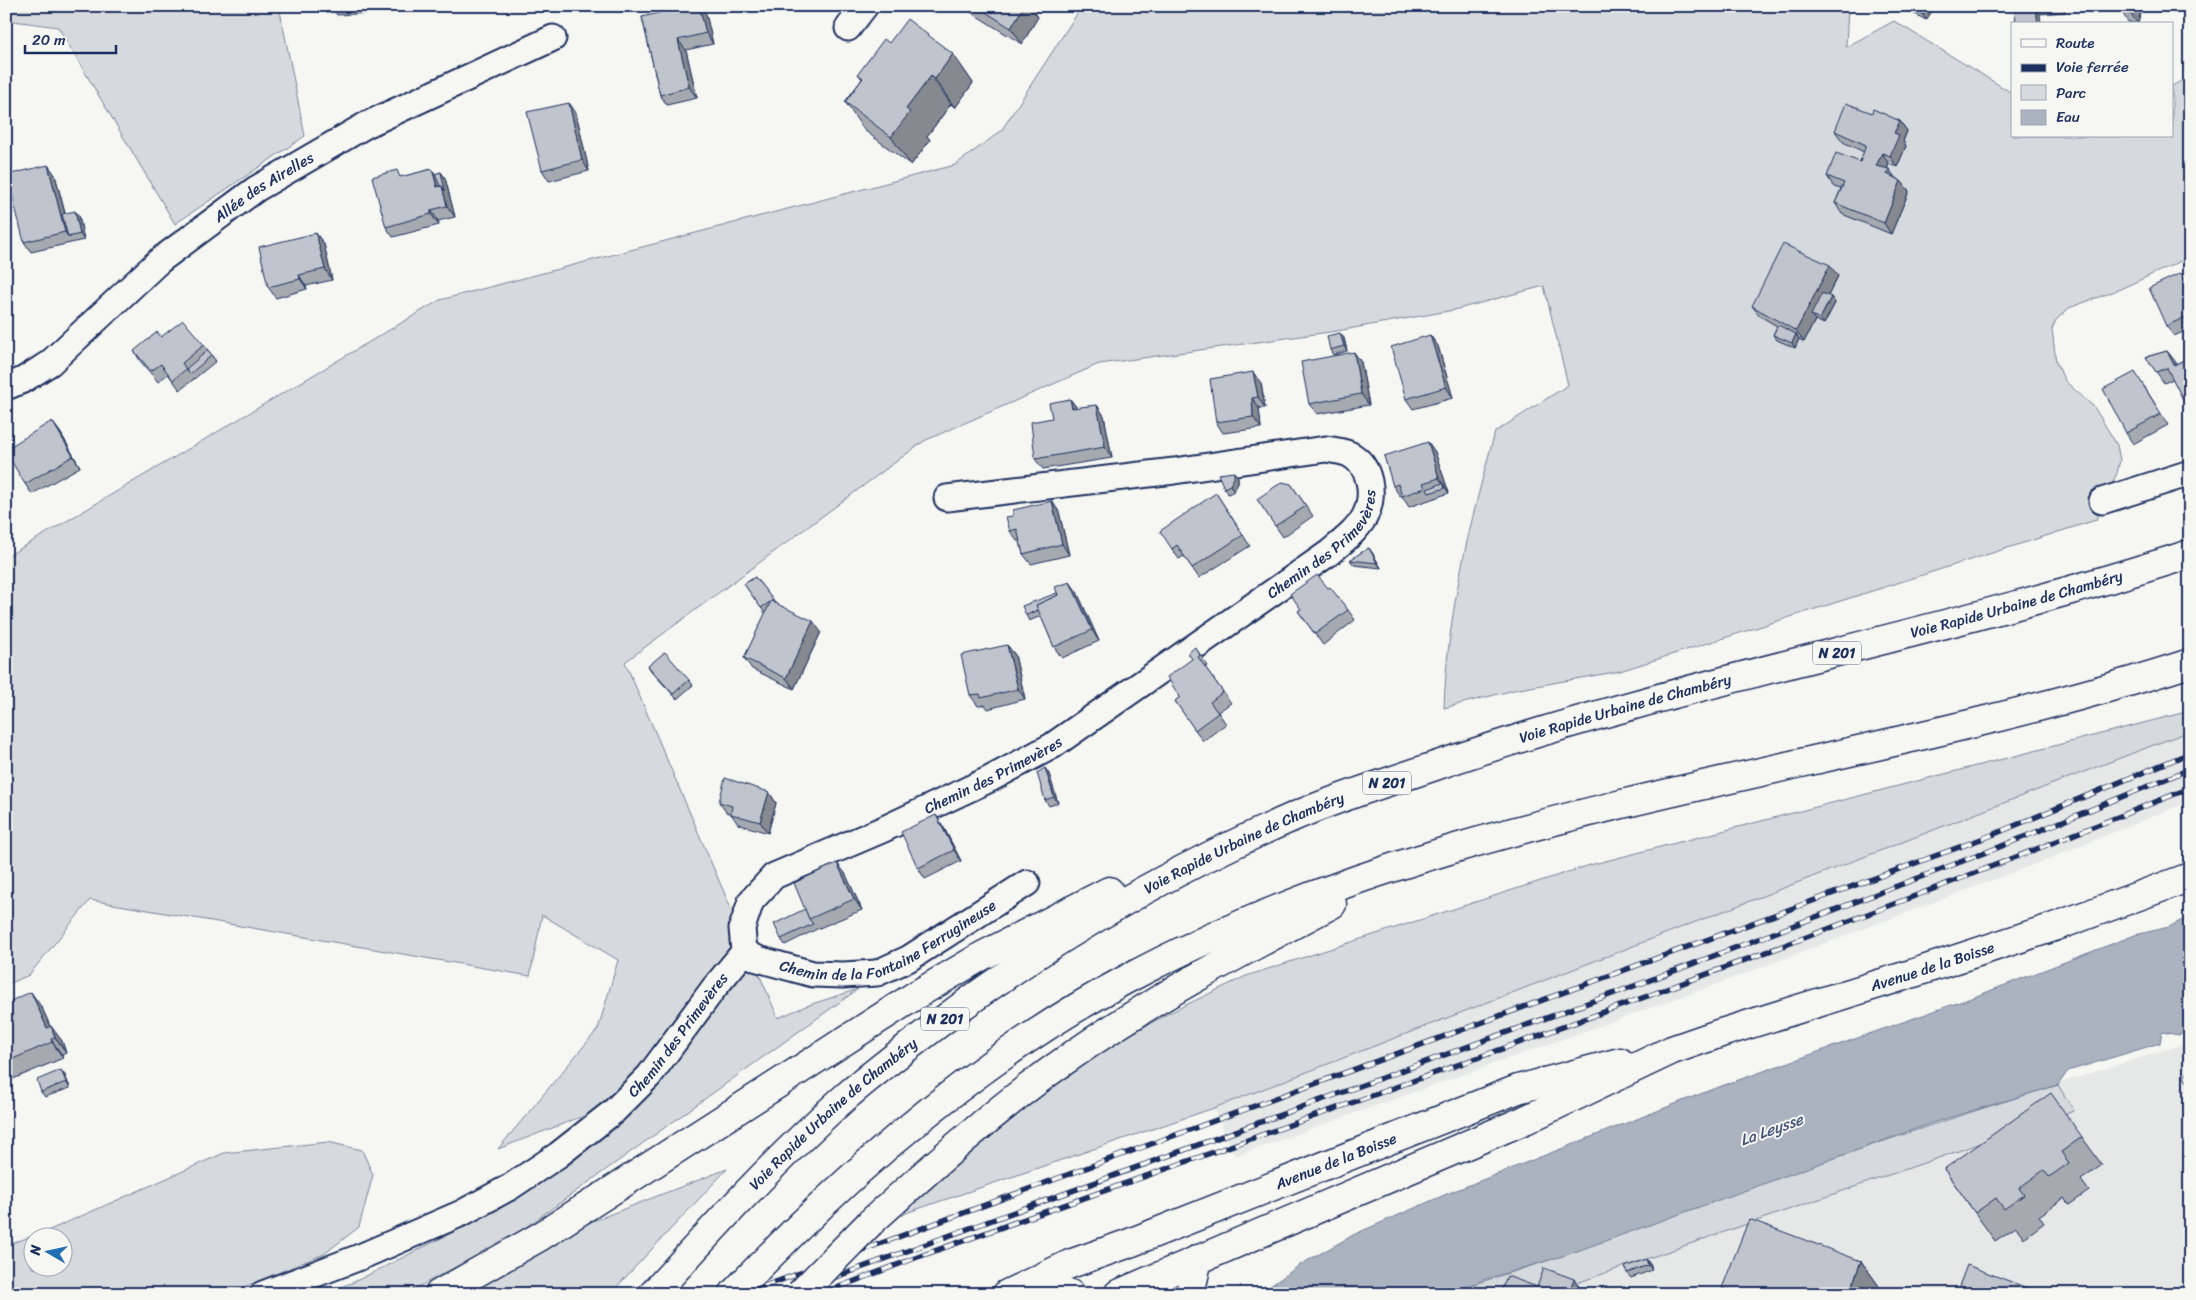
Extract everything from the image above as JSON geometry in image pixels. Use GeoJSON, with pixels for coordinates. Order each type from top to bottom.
{"type":"FeatureCollection","features":[{"type":"Feature","properties":{"kind":"main road","name":"Voie Rapide Urbaine de Chambéry"},"geometry":{"type":"LineString","coordinates":[[653,1294],[730,1209],[844,1098],[975,996],[1060,939],[1119,903],[1291,818],[1484,749],[1604,712],[2070,592],[2190,554]]}},
{"type":"Feature","properties":{"kind":"main road"},"geometry":{"type":"LineString","coordinates":[[733,1294],[764,1260],[920,1119],[999,1058],[1123,981],[1226,930],[1285,906],[1439,853],[1665,793],[2022,710],[2190,663]]}},
{"type":"Feature","properties":{"kind":"main road"},"geometry":{"type":"LineString","coordinates":[[439,1294],[541,1236],[916,995],[982,956],[1072,909],[1134,880],[1214,846],[1291,818]]}},
{"type":"Feature","properties":{"kind":"main road"},"geometry":{"type":"LineString","coordinates":[[800,1294],[870,1223],[938,1161],[1017,1096],[1068,1058],[1241,952],[1336,901],[1439,853]]}},
{"type":"Feature","properties":{"kind":"main road","name":"Avenue de la Boisse"},"geometry":{"type":"LineString","coordinates":[[1007,1294],[1070,1264],[1287,1181],[1518,1089],[1573,1073],[1672,1050],[2007,942],[2190,877]]}},
{"type":"Feature","properties":{"kind":"main road","name":"Avenue de la Boisse"},"geometry":{"type":"LineString","coordinates":[[1118,1294],[1525,1120],[1672,1050]]}},
{"type":"Feature","properties":{"kind":"main road"},"geometry":{"type":"LineString","coordinates":[[1190,1294],[1198,1259]]}},
{"type":"Feature","properties":{"kind":"main road"},"geometry":{"type":"LineString","coordinates":[[1026,1294],[1057,1290],[1070,1294]]}},
{"type":"Feature","properties":{"kind":"street"},"geometry":{"type":"LineString","coordinates":[[848,28],[865,6]]}},
{"type":"Feature","properties":{"kind":"street","name":"Allée des Airelles"},"geometry":{"type":"LineString","coordinates":[[6,387],[23,380],[50,363],[158,261],[256,189],[366,125],[553,38]]}},
{"type":"Feature","properties":{"kind":"street","name":"Chemin des Primevères"},"geometry":{"type":"LineString","coordinates":[[263,1294],[462,1213],[510,1187],[558,1155],[614,1112],[649,1076],[714,988],[744,952],[742,928],[751,901],[774,876],[893,825],[990,779],[1052,746],[1329,553],[1350,536],[1365,516],[1370,493],[1369,477],[1362,464],[1348,453],[1326,449],[1174,471],[947,498]]}},
{"type":"Feature","properties":{"kind":"street"},"geometry":{"type":"LineString","coordinates":[[2102,501],[2190,473]]}},
{"type":"Feature","properties":{"kind":"street","name":"Chemin de la Fontaine Ferrugineuse"},"geometry":{"type":"LineString","coordinates":[[744,952],[758,959],[813,974],[877,973],[908,959],[1027,883]]}},
{"type":"Feature","properties":{"kind":"shaded area"},"geometry":{"type":"Polygon","coordinates":[[[2190,731],[2190,801],[2043,861],[1720,983],[1235,1156],[1214,1108],[2190,731]]]}},
{"type":"Feature","properties":{"kind":"shaded area"},"geometry":{"type":"Polygon","coordinates":[[[2190,1042],[2190,1294],[1449,1294],[1935,1122],[2190,1042]]]}},
{"type":"Feature","properties":{"kind":"green space"},"geometry":{"type":"Polygon","coordinates":[[[6,6],[279,6],[305,136],[175,224],[58,27],[6,20],[6,6]]]}},
{"type":"Feature","properties":{"kind":"green space"},"geometry":{"type":"Polygon","coordinates":[[[1082,6],[1848,6],[1846,47],[1894,21],[2011,92],[2011,138],[2174,138],[2174,85],[2190,76],[2190,257],[2118,290],[2069,308],[2056,320],[2052,329],[2056,362],[2065,381],[2094,407],[2117,445],[2120,460],[2117,473],[2096,520],[1620,671],[1514,690],[1444,708],[1450,638],[1461,568],[1495,432],[1568,385],[1544,286],[1454,310],[1337,331],[1099,364],[924,441],[625,662],[778,1018],[806,1006],[858,989],[515,1235],[405,1294],[322,1294],[354,1282],[501,1208],[656,1088],[498,1149],[598,1029],[618,960],[542,915],[530,976],[90,900],[29,975],[6,985],[6,557],[440,300],[955,165],[1001,131],[1082,6]]]}},
{"type":"Feature","properties":{"kind":"green space"},"geometry":{"type":"Polygon","coordinates":[[[2190,711],[2190,731],[1214,1108],[897,1216],[1015,1115],[1112,1045],[1169,1013],[1246,976],[1590,865],[2190,711]]]}},
{"type":"Feature","properties":{"kind":"green space"},"geometry":{"type":"Polygon","coordinates":[[[2058,1085],[2074,1111],[1545,1294],[1449,1294],[1873,1145],[2058,1085]]]}},
{"type":"Feature","properties":{"kind":"green space"},"geometry":{"type":"Polygon","coordinates":[[[328,1142],[362,1150],[373,1175],[359,1227],[324,1254],[227,1294],[6,1294],[6,1245],[22,1240],[22,1278],[72,1278],[72,1228],[54,1228],[224,1153],[328,1142]]]}},
{"type":"Feature","properties":{"kind":"green space"},"geometry":{"type":"Polygon","coordinates":[[[727,1169],[610,1294],[459,1294],[580,1226],[727,1169]]]}},
{"type":"Feature","properties":{"kind":"water","name":"La Leysse"},"geometry":{"type":"Polygon","coordinates":[[[2190,919],[2190,1031],[2179,1035],[2162,1032],[2160,1043],[2068,1071],[2058,1085],[1935,1122],[1566,1255],[1483,1280],[1449,1294],[1259,1294],[1300,1265],[1355,1234],[1449,1193],[1713,1089],[1974,997],[2135,935],[2169,927],[2180,921],[2190,919]]]}},
{"type":"Feature","properties":{"kind":"building"},"geometry":{"type":"Polygon","coordinates":[[[688,6],[699,6],[706,33],[678,40],[689,87],[660,95],[642,17],[688,6]]]}},
{"type":"Feature","properties":{"kind":"building"},"geometry":{"type":"Polygon","coordinates":[[[976,6],[1024,6],[1011,28],[976,6]]]}},
{"type":"Feature","properties":{"kind":"building"},"geometry":{"type":"Polygon","coordinates":[[[1910,6],[1928,6],[1923,15],[1910,6]]]}},
{"type":"Feature","properties":{"kind":"building"},"geometry":{"type":"Polygon","coordinates":[[[2118,6],[2132,6],[2131,14],[2121,11],[2118,6]]]}},
{"type":"Feature","properties":{"kind":"building"},"geometry":{"type":"Polygon","coordinates":[[[2036,9],[2038,22],[2016,22],[2015,11],[2036,9]]]}},
{"type":"Feature","properties":{"kind":"building"},"geometry":{"type":"Polygon","coordinates":[[[907,19],[953,54],[935,79],[931,76],[906,109],[910,112],[891,137],[845,102],[863,78],[858,74],[884,39],[889,43],[907,19]]]}},
{"type":"Feature","properties":{"kind":"building"},"geometry":{"type":"Polygon","coordinates":[[[569,103],[582,160],[542,170],[527,112],[569,103]]]}},
{"type":"Feature","properties":{"kind":"building"},"geometry":{"type":"Polygon","coordinates":[[[1846,103],[1872,113],[1873,109],[1900,121],[1894,133],[1899,135],[1890,156],[1882,153],[1876,166],[1889,169],[1887,174],[1901,181],[1884,223],[1835,203],[1844,183],[1827,176],[1836,153],[1860,162],[1866,145],[1835,131],[1846,103]]]}},
{"type":"Feature","properties":{"kind":"building"},"geometry":{"type":"Polygon","coordinates":[[[48,165],[65,232],[24,242],[7,175],[48,165]]]}},
{"type":"Feature","properties":{"kind":"building"},"geometry":{"type":"Polygon","coordinates":[[[432,169],[437,187],[442,186],[447,206],[431,210],[431,214],[386,227],[372,177],[397,170],[400,177],[432,169]]]}},
{"type":"Feature","properties":{"kind":"building"},"geometry":{"type":"Polygon","coordinates":[[[441,172],[445,191],[440,186],[435,174],[441,172]]]}},
{"type":"Feature","properties":{"kind":"building"},"geometry":{"type":"Polygon","coordinates":[[[75,211],[80,234],[68,237],[62,214],[75,211]]]}},
{"type":"Feature","properties":{"kind":"building"},"geometry":{"type":"Polygon","coordinates":[[[316,233],[325,269],[299,275],[300,279],[268,287],[259,247],[316,233]]]}},
{"type":"Feature","properties":{"kind":"building"},"geometry":{"type":"Polygon","coordinates":[[[1783,244],[1830,265],[1796,331],[1752,306],[1783,244]]]}},
{"type":"Feature","properties":{"kind":"building"},"geometry":{"type":"Polygon","coordinates":[[[2181,273],[2190,292],[2190,315],[2166,326],[2149,288],[2181,273]]]}},
{"type":"Feature","properties":{"kind":"building"},"geometry":{"type":"Polygon","coordinates":[[[1822,293],[1831,297],[1820,319],[1811,315],[1822,293]]]}},
{"type":"Feature","properties":{"kind":"building"},"geometry":{"type":"Polygon","coordinates":[[[183,320],[204,345],[182,363],[186,369],[173,380],[161,364],[151,371],[134,351],[157,332],[161,337],[183,320]]]}},
{"type":"Feature","properties":{"kind":"building"},"geometry":{"type":"Polygon","coordinates":[[[1778,325],[1796,334],[1792,343],[1773,335],[1778,325]]]}},
{"type":"Feature","properties":{"kind":"building"},"geometry":{"type":"Polygon","coordinates":[[[1340,333],[1344,346],[1330,350],[1327,336],[1340,333]]]}},
{"type":"Feature","properties":{"kind":"building"},"geometry":{"type":"Polygon","coordinates":[[[1430,335],[1446,387],[1406,399],[1391,347],[1430,335]]]}},
{"type":"Feature","properties":{"kind":"building"},"geometry":{"type":"Polygon","coordinates":[[[208,350],[212,355],[190,374],[186,369],[208,350]]]}},
{"type":"Feature","properties":{"kind":"building"},"geometry":{"type":"Polygon","coordinates":[[[2167,351],[2174,365],[2190,357],[2190,406],[2187,407],[2167,368],[2156,372],[2146,357],[2167,351]]]}},
{"type":"Feature","properties":{"kind":"building"},"geometry":{"type":"Polygon","coordinates":[[[1354,352],[1361,394],[1309,404],[1301,362],[1354,352]]]}},
{"type":"Feature","properties":{"kind":"building"},"geometry":{"type":"Polygon","coordinates":[[[1253,372],[1258,397],[1252,398],[1253,417],[1216,422],[1210,379],[1253,372]]]}},
{"type":"Feature","properties":{"kind":"building"},"geometry":{"type":"Polygon","coordinates":[[[2135,372],[2161,414],[2126,433],[2103,389],[2135,372]]]}},
{"type":"Feature","properties":{"kind":"building"},"geometry":{"type":"Polygon","coordinates":[[[1070,399],[1072,408],[1097,405],[1105,447],[1035,459],[1031,422],[1052,418],[1049,403],[1070,399]]]}},
{"type":"Feature","properties":{"kind":"building"},"geometry":{"type":"Polygon","coordinates":[[[52,421],[73,456],[25,484],[6,449],[52,421]]]}},
{"type":"Feature","properties":{"kind":"building"},"geometry":{"type":"Polygon","coordinates":[[[1428,442],[1439,478],[1423,483],[1425,488],[1402,496],[1398,484],[1393,486],[1384,456],[1428,442]]]}},
{"type":"Feature","properties":{"kind":"building"},"geometry":{"type":"Polygon","coordinates":[[[1234,472],[1234,478],[1230,485],[1224,488],[1218,474],[1234,472]]]}},
{"type":"Feature","properties":{"kind":"building"},"geometry":{"type":"Polygon","coordinates":[[[1282,482],[1291,484],[1306,506],[1275,526],[1257,499],[1282,482]]]}},
{"type":"Feature","properties":{"kind":"building"},"geometry":{"type":"Polygon","coordinates":[[[1443,483],[1445,488],[1429,493],[1427,489],[1443,483]]]}},
{"type":"Feature","properties":{"kind":"building"},"geometry":{"type":"Polygon","coordinates":[[[1216,493],[1243,535],[1192,568],[1177,545],[1172,549],[1160,531],[1216,493]]]}},
{"type":"Feature","properties":{"kind":"building"},"geometry":{"type":"Polygon","coordinates":[[[1052,501],[1062,544],[1023,554],[1017,529],[1010,531],[1006,517],[1013,516],[1013,510],[1052,501]]]}},
{"type":"Feature","properties":{"kind":"building"},"geometry":{"type":"Polygon","coordinates":[[[1369,548],[1377,563],[1350,560],[1362,552],[1369,548]]]}},
{"type":"Feature","properties":{"kind":"building"},"geometry":{"type":"Polygon","coordinates":[[[1317,575],[1328,588],[1330,587],[1348,610],[1315,634],[1298,611],[1301,609],[1290,594],[1317,575]]]}},
{"type":"Feature","properties":{"kind":"building"},"geometry":{"type":"Polygon","coordinates":[[[755,577],[773,600],[761,608],[744,584],[755,577]]]}},
{"type":"Feature","properties":{"kind":"building"},"geometry":{"type":"Polygon","coordinates":[[[1070,582],[1092,630],[1054,647],[1036,605],[1058,595],[1055,587],[1070,582]]]}},
{"type":"Feature","properties":{"kind":"building"},"geometry":{"type":"Polygon","coordinates":[[[1057,593],[1058,595],[1036,605],[1038,610],[1026,615],[1022,606],[1057,593]]]}},
{"type":"Feature","properties":{"kind":"building"},"geometry":{"type":"Polygon","coordinates":[[[771,601],[813,621],[786,678],[744,658],[771,601]]]}},
{"type":"Feature","properties":{"kind":"building"},"geometry":{"type":"Polygon","coordinates":[[[1007,645],[1018,689],[981,698],[980,694],[970,695],[961,655],[1007,645]]]}},
{"type":"Feature","properties":{"kind":"building"},"geometry":{"type":"Polygon","coordinates":[[[1195,647],[1200,655],[1198,657],[1223,692],[1210,702],[1218,713],[1195,730],[1175,701],[1180,697],[1167,677],[1192,659],[1188,653],[1195,647]]]}},
{"type":"Feature","properties":{"kind":"building"},"geometry":{"type":"Polygon","coordinates":[[[665,652],[689,680],[673,694],[648,666],[665,652]]]}},
{"type":"Feature","properties":{"kind":"building"},"geometry":{"type":"Polygon","coordinates":[[[1045,768],[1054,797],[1045,800],[1037,773],[1045,768]]]}},
{"type":"Feature","properties":{"kind":"building"},"geometry":{"type":"Polygon","coordinates":[[[725,778],[769,792],[760,822],[731,814],[732,806],[719,802],[725,778]]]}},
{"type":"Feature","properties":{"kind":"building"},"geometry":{"type":"Polygon","coordinates":[[[936,815],[954,850],[918,868],[901,832],[936,815]]]}},
{"type":"Feature","properties":{"kind":"building"},"geometry":{"type":"Polygon","coordinates":[[[837,863],[854,899],[809,919],[794,883],[837,863]]]}},
{"type":"Feature","properties":{"kind":"building"},"geometry":{"type":"Polygon","coordinates":[[[805,909],[813,924],[781,939],[774,924],[805,909]]]}},
{"type":"Feature","properties":{"kind":"building"},"geometry":{"type":"Polygon","coordinates":[[[31,992],[47,1028],[51,1026],[55,1037],[51,1039],[52,1042],[6,1062],[6,1003],[31,992]]]}},
{"type":"Feature","properties":{"kind":"building"},"geometry":{"type":"Polygon","coordinates":[[[61,1070],[66,1082],[41,1092],[37,1080],[61,1070]]]}},
{"type":"Feature","properties":{"kind":"building"},"geometry":{"type":"Polygon","coordinates":[[[2190,1071],[2190,1086],[2183,1076],[2190,1071]]]}},
{"type":"Feature","properties":{"kind":"building"},"geometry":{"type":"Polygon","coordinates":[[[2051,1093],[2082,1137],[2061,1152],[2069,1163],[2049,1177],[2044,1170],[2019,1188],[2024,1195],[2004,1209],[1996,1198],[1975,1213],[1944,1169],[2051,1093]]]}},
{"type":"Feature","properties":{"kind":"building"},"geometry":{"type":"Polygon","coordinates":[[[1749,1219],[1861,1261],[1849,1294],[1737,1294],[1722,1288],[1749,1219]]]}},
{"type":"Feature","properties":{"kind":"building"},"geometry":{"type":"Polygon","coordinates":[[[1646,1259],[1648,1265],[1627,1273],[1625,1267],[1646,1259]]]}},
{"type":"Feature","properties":{"kind":"building"},"geometry":{"type":"Polygon","coordinates":[[[1967,1265],[2043,1294],[1956,1294],[1967,1265]]]}},
{"type":"Feature","properties":{"kind":"building"},"geometry":{"type":"Polygon","coordinates":[[[1544,1268],[1574,1279],[1568,1294],[1500,1294],[1507,1276],[1537,1287],[1544,1268]]]}},
{"type":"Feature","properties":{"kind":"railway"},"geometry":{"type":"LineString","coordinates":[[743,1294],[1992,835],[2190,753]]}},
{"type":"Feature","properties":{"kind":"railway"},"geometry":{"type":"LineString","coordinates":[[789,1294],[1645,982],[1997,848],[2190,769]]}},
{"type":"Feature","properties":{"kind":"railway"},"geometry":{"type":"LineString","coordinates":[[821,1294],[915,1258],[1555,1030],[1715,971],[1874,912],[2190,788]]}}]}
